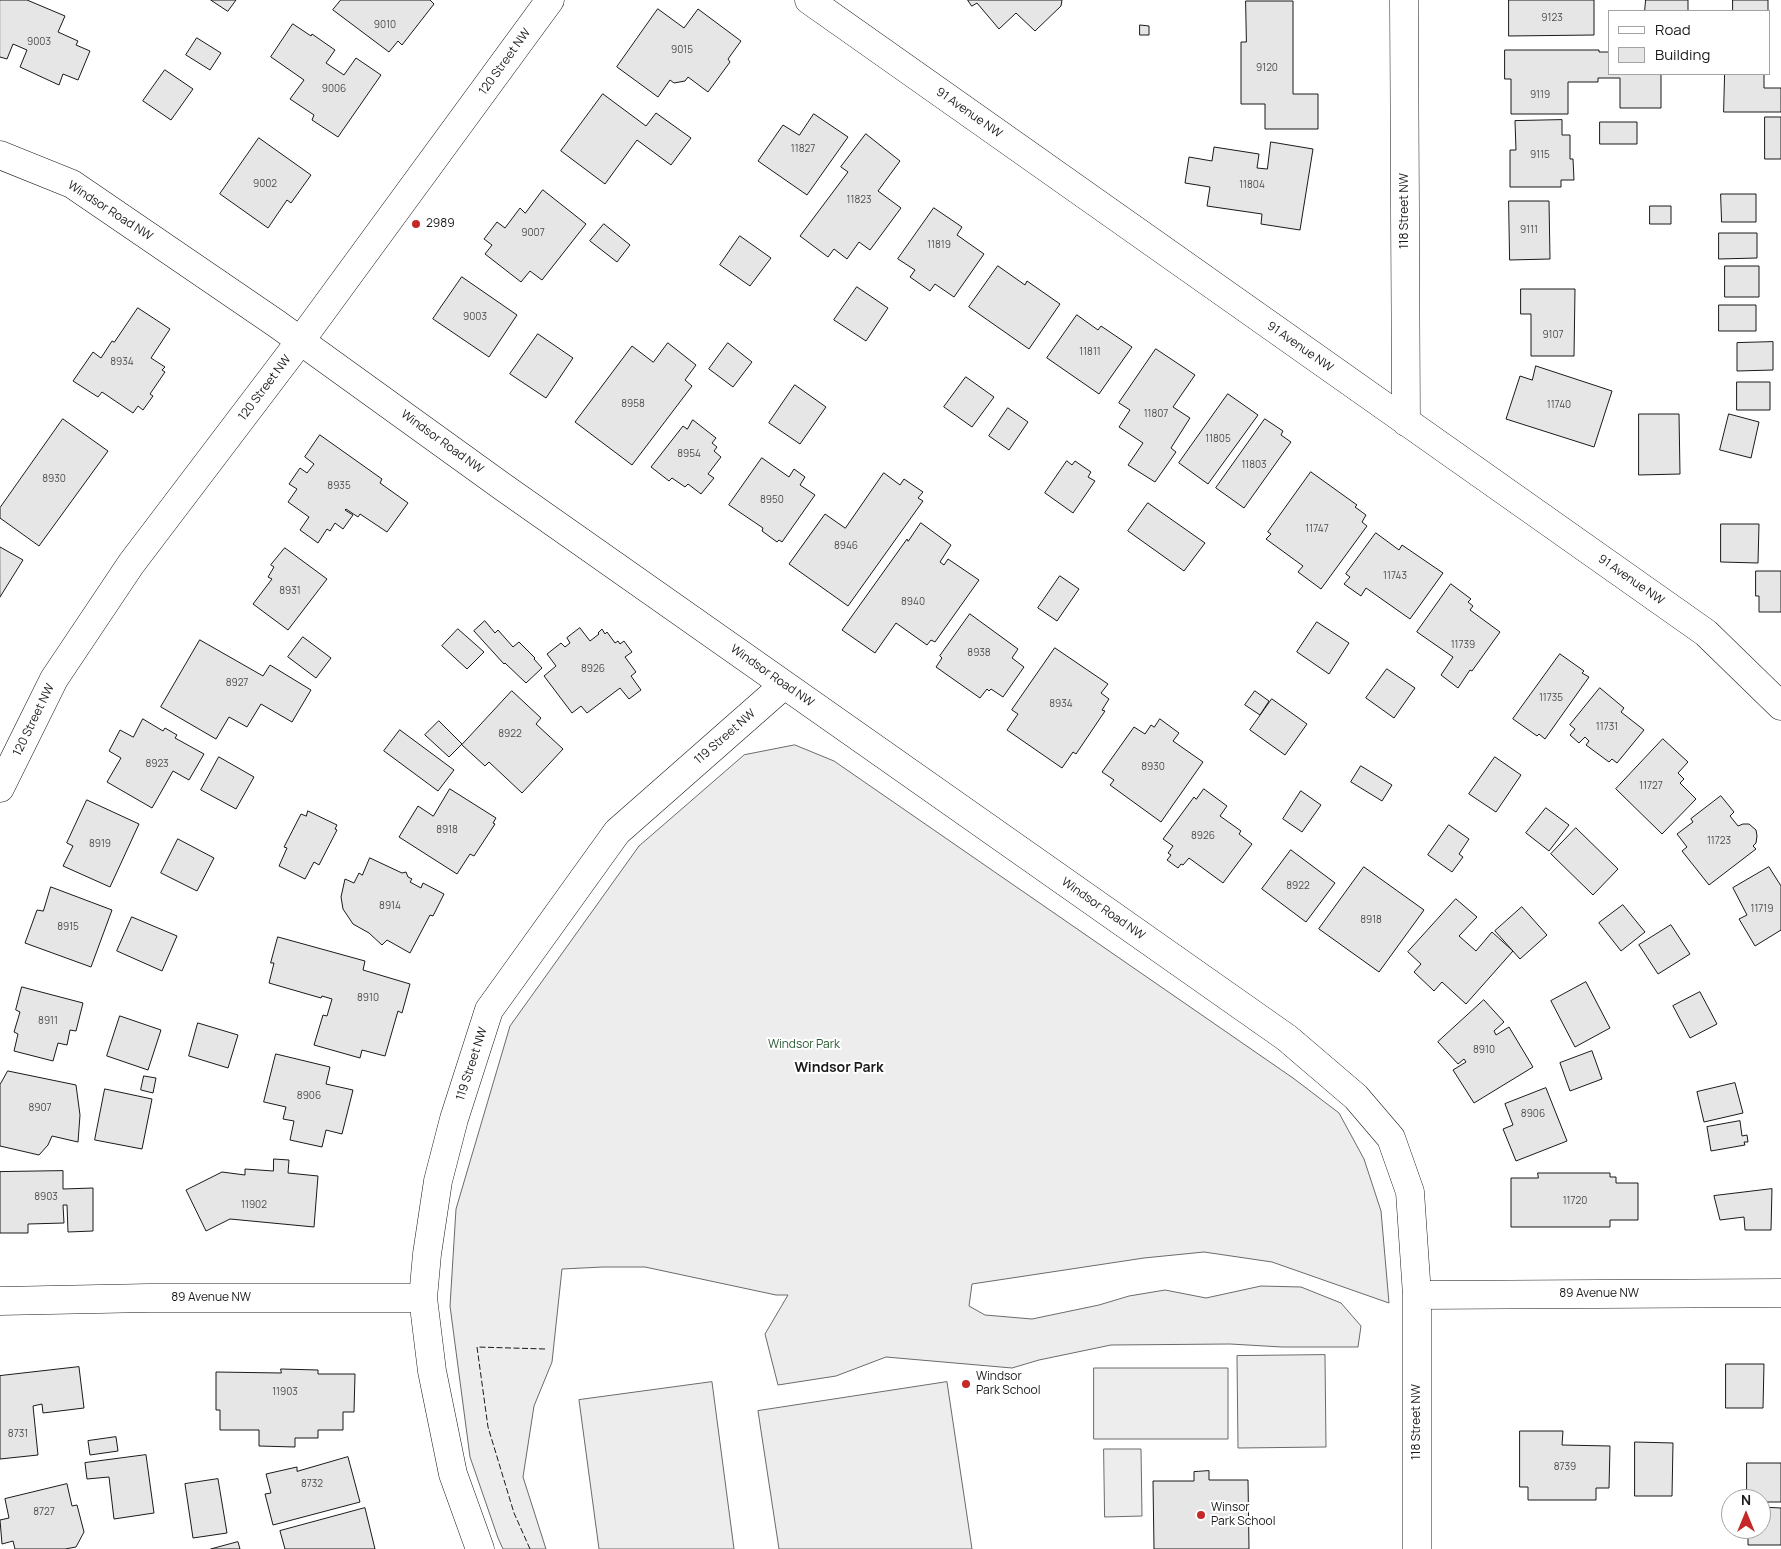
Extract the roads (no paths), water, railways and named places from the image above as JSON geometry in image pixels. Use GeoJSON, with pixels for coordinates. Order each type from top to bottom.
{"type":"FeatureCollection","features":[{"type":"Feature","properties":{"kind":"street","name":"120 Street NW"},"geometry":{"type":"LineString","coordinates":[[0,788],[54,679],[136,556],[301,340],[550,0]]}},
{"type":"Feature","properties":{"kind":"street","name":"91 Avenue NW"},"geometry":{"type":"LineString","coordinates":[[809,0],[1706,633],[1781,706]]}},
{"type":"Feature","properties":{"kind":"street","name":"118 Street NW"},"geometry":{"type":"LineString","coordinates":[[1404,0],[1406,422]]}},
{"type":"Feature","properties":{"kind":"street","name":"Windsor Road NW"},"geometry":{"type":"LineString","coordinates":[[0,154],[72,184],[301,340],[503,487],[1287,1038],[1356,1097],[1391,1138],[1410,1192],[1417,1295]]}},
{"type":"Feature","properties":{"kind":"street","name":"119 Street NW"},"geometry":{"type":"LineString","coordinates":[[480,1549],[453,1474],[432,1371],[423,1298],[427,1254],[438,1181],[454,1119],[489,1010],[617,832],[784,685]]}},
{"type":"Feature","properties":{"kind":"street","name":"89 Avenue NW"},"geometry":{"type":"LineString","coordinates":[[1417,1295],[1781,1293]]}},
{"type":"Feature","properties":{"kind":"street","name":"118 Street NW"},"geometry":{"type":"LineString","coordinates":[[1417,1295],[1418,1549]]}},
{"type":"Feature","properties":{"kind":"street","name":"89 Avenue NW"},"geometry":{"type":"LineString","coordinates":[[0,1301],[149,1298],[423,1298]]}},
{"type":"Feature","properties":{"kind":"place","name":"2989"},"geometry":{"type":"Point","coordinates":[416,224]}},
{"type":"Feature","properties":{"kind":"place","name":"Windsor Park School"},"geometry":{"type":"Point","coordinates":[966,1384]}},
{"type":"Feature","properties":{"kind":"place","name":"Winsor Park School"},"geometry":{"type":"Point","coordinates":[1201,1515]}},
{"type":"Feature","properties":{"kind":"district","name":"Windsor Park"},"geometry":{"type":"Point","coordinates":[839,1068]}}]}
